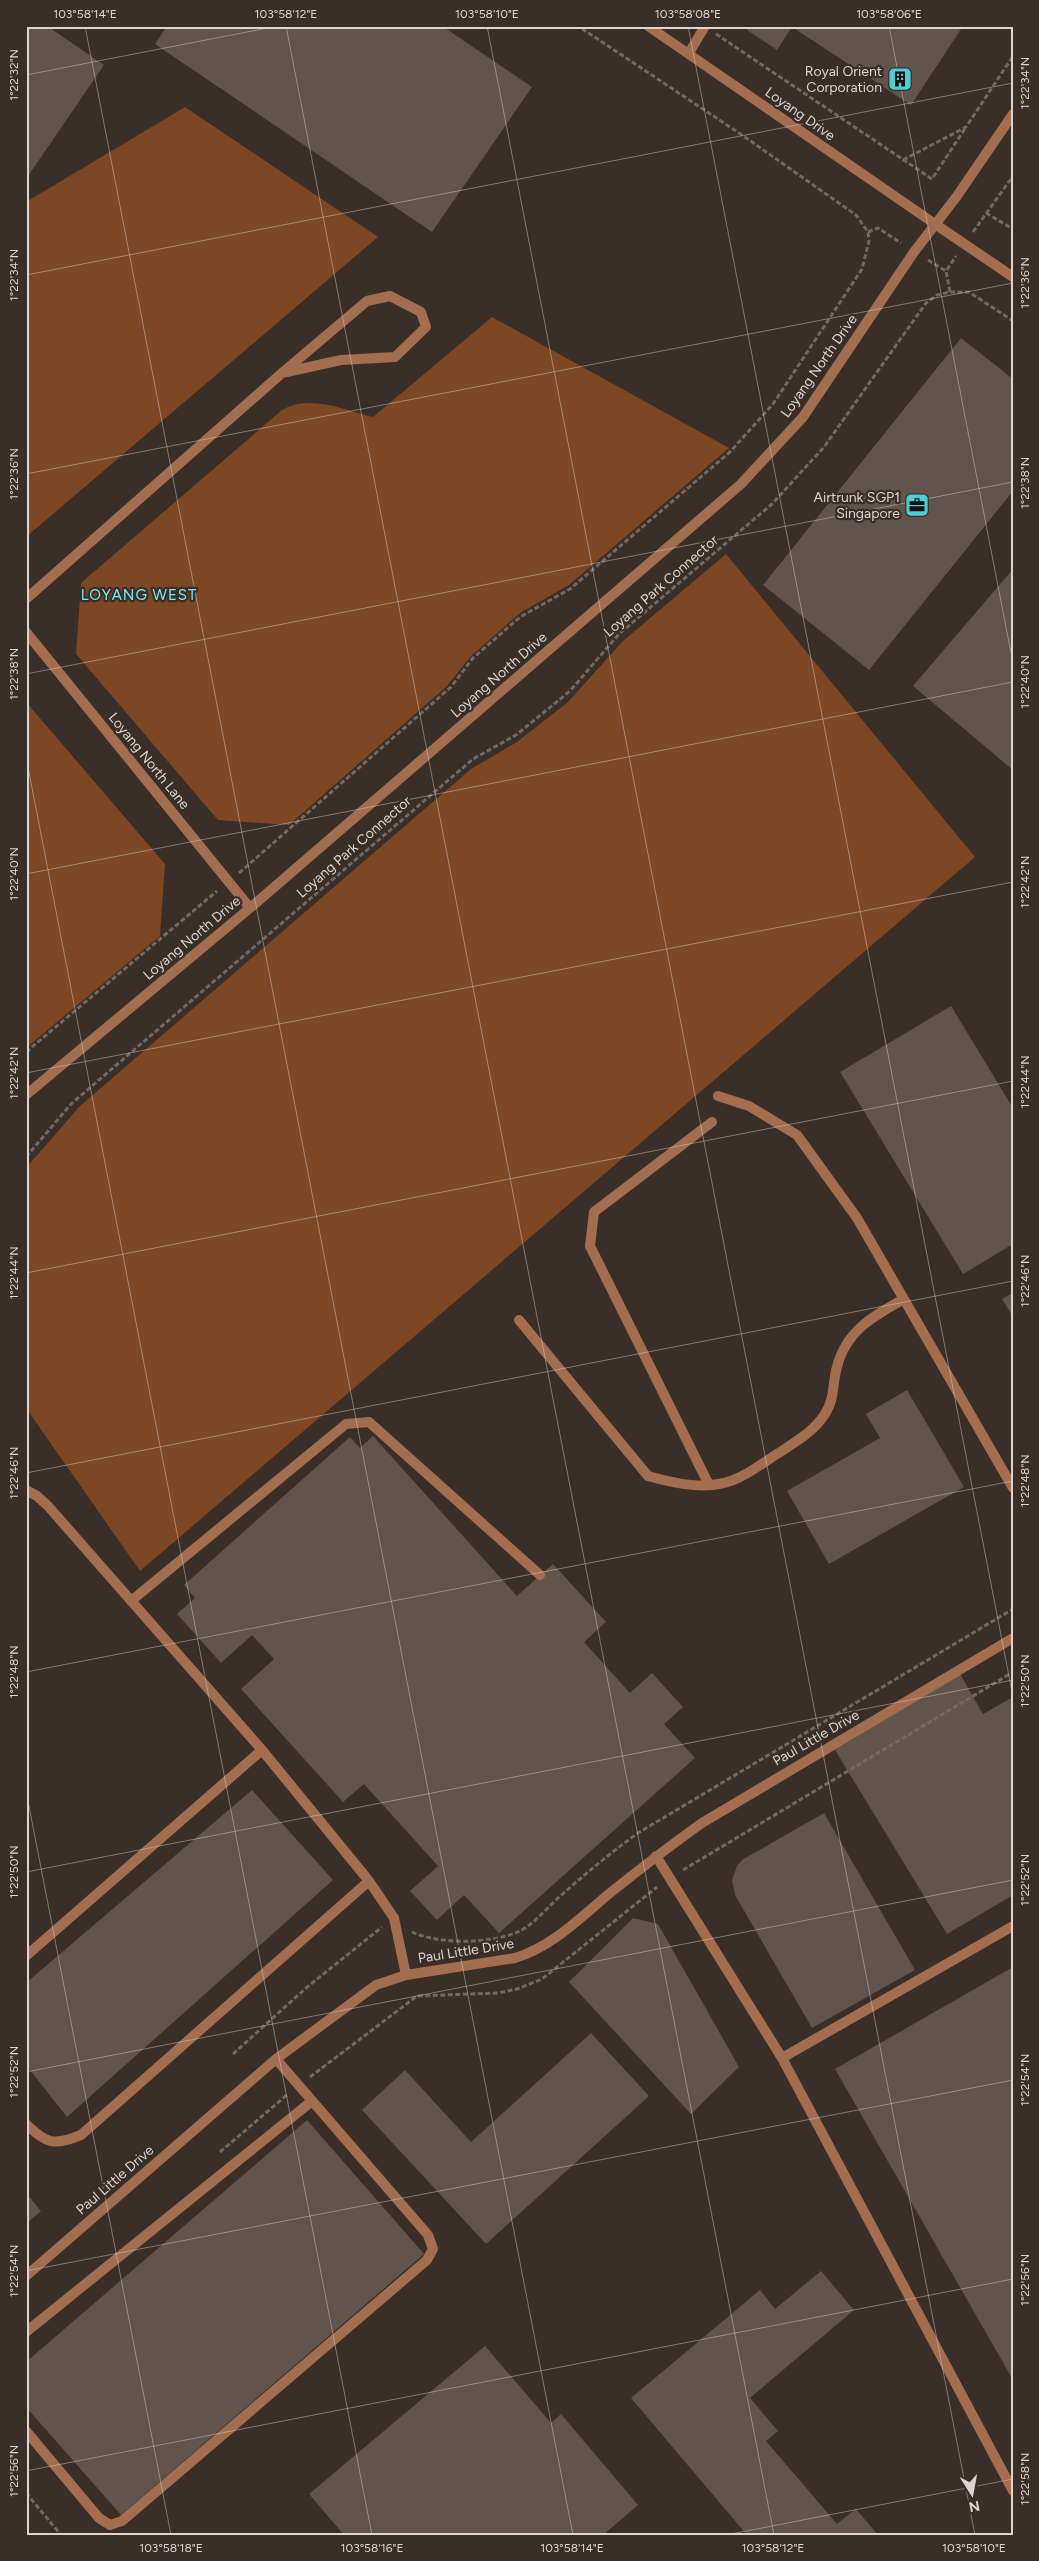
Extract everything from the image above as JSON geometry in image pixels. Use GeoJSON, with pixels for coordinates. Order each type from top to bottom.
{"type":"FeatureCollection","features":[{"type":"Feature","properties":{"kind":"street","name":"Loyang Drive"},"geometry":{"type":"LineString","coordinates":[[648,26],[1013,277]]}},
{"type":"Feature","properties":{"kind":"street"},"geometry":{"type":"LineString","coordinates":[[688,53],[705,26]]}},
{"type":"Feature","properties":{"kind":"street"},"geometry":{"type":"LineString","coordinates":[[935,224],[957,196],[1013,114]]}},
{"type":"Feature","properties":{"kind":"street","name":"Loyang North Drive"},"geometry":{"type":"LineString","coordinates":[[26,1095],[250,908],[741,484],[803,417],[914,252],[935,224]]}},
{"type":"Feature","properties":{"kind":"street"},"geometry":{"type":"LineString","coordinates":[[26,599],[282,373],[367,301],[390,296],[422,312],[426,328],[395,356],[340,360],[282,373]]}},
{"type":"Feature","properties":{"kind":"street","name":"Loyang North Lane"},"geometry":{"type":"LineString","coordinates":[[26,632],[250,908]]}},
{"type":"Feature","properties":{"kind":"street"},"geometry":{"type":"LineString","coordinates":[[718,1096],[749,1106],[797,1135],[857,1218],[1013,1488]]}},
{"type":"Feature","properties":{"kind":"street"},"geometry":{"type":"LineString","coordinates":[[708,1485],[590,1246],[594,1212],[712,1122]]}},
{"type":"Feature","properties":{"kind":"street"},"geometry":{"type":"LineString","coordinates":[[519,1320],[648,1476],[677,1484],[708,1485],[739,1478],[814,1428],[826,1414],[834,1396],[837,1367],[849,1340],[869,1318],[904,1299]]}},
{"type":"Feature","properties":{"kind":"street"},"geometry":{"type":"LineString","coordinates":[[131,1601],[346,1424],[369,1422],[540,1576]]}},
{"type":"Feature","properties":{"kind":"street"},"geometry":{"type":"LineString","coordinates":[[26,1490],[37,1496],[48,1506],[262,1750],[369,1882],[394,1921],[406,1975]]}},
{"type":"Feature","properties":{"kind":"street","name":"Paul Little Drive"},"geometry":{"type":"LineString","coordinates":[[26,2276],[276,2059],[376,1985],[406,1975],[515,1958],[532,1953],[558,1935],[656,1856],[702,1822],[1013,1638]]}},
{"type":"Feature","properties":{"kind":"street"},"geometry":{"type":"LineString","coordinates":[[26,1956],[262,1750]]}},
{"type":"Feature","properties":{"kind":"street"},"geometry":{"type":"LineString","coordinates":[[656,1856],[782,2058],[1013,2491]]}},
{"type":"Feature","properties":{"kind":"street"},"geometry":{"type":"LineString","coordinates":[[26,2124],[41,2139],[62,2142],[81,2135],[369,1882]]}},
{"type":"Feature","properties":{"kind":"street"},"geometry":{"type":"LineString","coordinates":[[782,2058],[1013,1926]]}},
{"type":"Feature","properties":{"kind":"street"},"geometry":{"type":"LineString","coordinates":[[26,2431],[100,2518],[110,2525],[122,2521],[427,2260],[433,2249],[428,2236],[276,2059]]}},
{"type":"Feature","properties":{"kind":"street"},"geometry":{"type":"LineString","coordinates":[[26,2332],[312,2101]]}},
{"type":"Feature","properties":{"kind":"path"},"geometry":{"type":"LineString","coordinates":[[26,1052],[229,881],[451,687],[473,658],[520,617],[570,589],[730,452],[773,404],[862,269],[869,241],[868,232],[856,215],[742,135],[578,26]]}},
{"type":"Feature","properties":{"kind":"path"},"geometry":{"type":"LineString","coordinates":[[705,26],[932,179],[1013,56]]}},
{"type":"Feature","properties":{"kind":"path"},"geometry":{"type":"LineString","coordinates":[[903,160],[966,127]]}},
{"type":"Feature","properties":{"kind":"path"},"geometry":{"type":"LineString","coordinates":[[1013,176],[946,271],[950,292],[969,292],[1013,321]]}},
{"type":"Feature","properties":{"kind":"path"},"geometry":{"type":"LineString","coordinates":[[986,213],[1013,229]]}},
{"type":"Feature","properties":{"kind":"path","name":"Loyang Park Connector"},"geometry":{"type":"LineString","coordinates":[[26,1157],[71,1104],[473,759],[516,735],[570,691],[619,634],[772,504],[824,447],[926,303],[937,296],[950,292]]}},
{"type":"Feature","properties":{"kind":"path"},"geometry":{"type":"LineString","coordinates":[[232,2054],[306,1988],[394,1921],[424,1938],[437,1940],[501,1937],[522,1930],[603,1858],[638,1833],[1013,1609]]}},
{"type":"Feature","properties":{"kind":"path"},"geometry":{"type":"LineString","coordinates":[[215,2156],[299,2085],[417,1996],[498,1993],[517,1989],[542,1979],[669,1878],[1013,1672]]}},
{"type":"Feature","properties":{"kind":"path"},"geometry":{"type":"LineString","coordinates":[[26,2493],[61,2535]]}},
{"type":"Feature","properties":{"kind":"shaded area"},"geometry":{"type":"Polygon","coordinates":[[[185,107],[378,237],[26,537],[26,202],[185,107]]]}},
{"type":"Feature","properties":{"kind":"shaded area"},"geometry":{"type":"Polygon","coordinates":[[[492,317],[729,448],[569,585],[520,613],[471,656],[447,686],[289,825],[218,820],[76,654],[81,583],[282,410],[293,405],[316,403],[339,407],[373,417],[492,317]]]}},
{"type":"Feature","properties":{"kind":"shaded area"},"geometry":{"type":"Polygon","coordinates":[[[726,554],[975,857],[140,1571],[26,1408],[26,1168],[80,1106],[471,769],[517,742],[568,702],[623,641],[726,554]]]}},
{"type":"Feature","properties":{"kind":"shaded area"},"geometry":{"type":"Polygon","coordinates":[[[26,702],[165,864],[160,936],[26,1048],[26,702]]]}},
{"type":"Feature","properties":{"kind":"building"},"geometry":{"type":"Polygon","coordinates":[[[26,26],[47,26],[104,65],[26,179],[26,26]]]}},
{"type":"Feature","properties":{"kind":"building"},"geometry":{"type":"Polygon","coordinates":[[[167,26],[442,26],[532,87],[432,232],[155,44],[167,26]]]}},
{"type":"Feature","properties":{"kind":"building","name":"Royal Orient Corporation"},"geometry":{"type":"Polygon","coordinates":[[[750,26],[963,26],[911,105],[792,27],[777,50],[747,30],[750,26]]]}},
{"type":"Feature","properties":{"kind":"building"},"geometry":{"type":"Polygon","coordinates":[[[961,338],[1013,379],[1013,491],[869,670],[763,585],[961,338]]]}},
{"type":"Feature","properties":{"kind":"building"},"geometry":{"type":"Polygon","coordinates":[[[1013,569],[1013,770],[913,686],[1013,569]]]}},
{"type":"Feature","properties":{"kind":"building"},"geometry":{"type":"Polygon","coordinates":[[[951,1006],[1013,1108],[1013,1244],[963,1274],[840,1072],[951,1006]]]}},
{"type":"Feature","properties":{"kind":"building"},"geometry":{"type":"Polygon","coordinates":[[[1013,1293],[1013,1317],[1002,1299],[1013,1293]]]}},
{"type":"Feature","properties":{"kind":"building"},"geometry":{"type":"Polygon","coordinates":[[[907,1390],[964,1487],[829,1564],[787,1491],[880,1438],[866,1414],[907,1390]]]}},
{"type":"Feature","properties":{"kind":"building"},"geometry":{"type":"Polygon","coordinates":[[[373,1436],[517,1596],[553,1564],[606,1622],[584,1642],[630,1693],[652,1673],[683,1707],[664,1724],[695,1758],[499,1933],[464,1895],[437,1920],[410,1891],[438,1866],[364,1784],[343,1802],[241,1689],[274,1659],[252,1635],[221,1663],[177,1614],[195,1598],[184,1585],[350,1437],[360,1448],[373,1436]]]}},
{"type":"Feature","properties":{"kind":"building"},"geometry":{"type":"Polygon","coordinates":[[[960,1674],[983,1714],[1013,1697],[1013,1895],[947,1934],[835,1750],[960,1674]]]}},
{"type":"Feature","properties":{"kind":"building"},"geometry":{"type":"Polygon","coordinates":[[[252,1790],[333,1880],[67,2117],[26,2065],[26,1983],[252,1790]]]}},
{"type":"Feature","properties":{"kind":"building"},"geometry":{"type":"Polygon","coordinates":[[[824,1813],[915,1970],[812,2028],[735,1895],[732,1880],[737,1866],[742,1860],[824,1813]]]}},
{"type":"Feature","properties":{"kind":"building"},"geometry":{"type":"Polygon","coordinates":[[[633,1918],[658,1924],[739,2067],[691,2114],[569,1982],[633,1918]]]}},
{"type":"Feature","properties":{"kind":"building"},"geometry":{"type":"Polygon","coordinates":[[[1013,1967],[1013,2380],[835,2069],[1013,1967]]]}},
{"type":"Feature","properties":{"kind":"building"},"geometry":{"type":"Polygon","coordinates":[[[591,2033],[649,2096],[486,2244],[362,2110],[405,2070],[471,2142],[591,2033]]]}},
{"type":"Feature","properties":{"kind":"building"},"geometry":{"type":"Polygon","coordinates":[[[307,2120],[424,2254],[121,2515],[26,2407],[26,2362],[307,2120]]]}},
{"type":"Feature","properties":{"kind":"building"},"geometry":{"type":"Polygon","coordinates":[[[26,2193],[41,2211],[26,2224],[26,2193]]]}},
{"type":"Feature","properties":{"kind":"building"},"geometry":{"type":"Polygon","coordinates":[[[821,2271],[854,2310],[750,2398],[778,2431],[766,2441],[837,2524],[856,2509],[878,2535],[747,2535],[631,2398],[760,2290],[775,2309],[821,2271]]]}},
{"type":"Feature","properties":{"kind":"building"},"geometry":{"type":"Polygon","coordinates":[[[485,2346],[551,2423],[561,2414],[638,2505],[603,2535],[344,2535],[309,2494],[485,2346]]]}},
{"type":"Feature","properties":{"kind":"place","name":"Royal Orient Corporation"},"geometry":{"type":"Point","coordinates":[900,79]}},
{"type":"Feature","properties":{"kind":"place","name":"Airtrunk SGP1 Singapore"},"geometry":{"type":"Point","coordinates":[917,505]}},
{"type":"Feature","properties":{"kind":"district","name":"LOYANG WEST"},"geometry":{"type":"Point","coordinates":[139,595]}}]}
